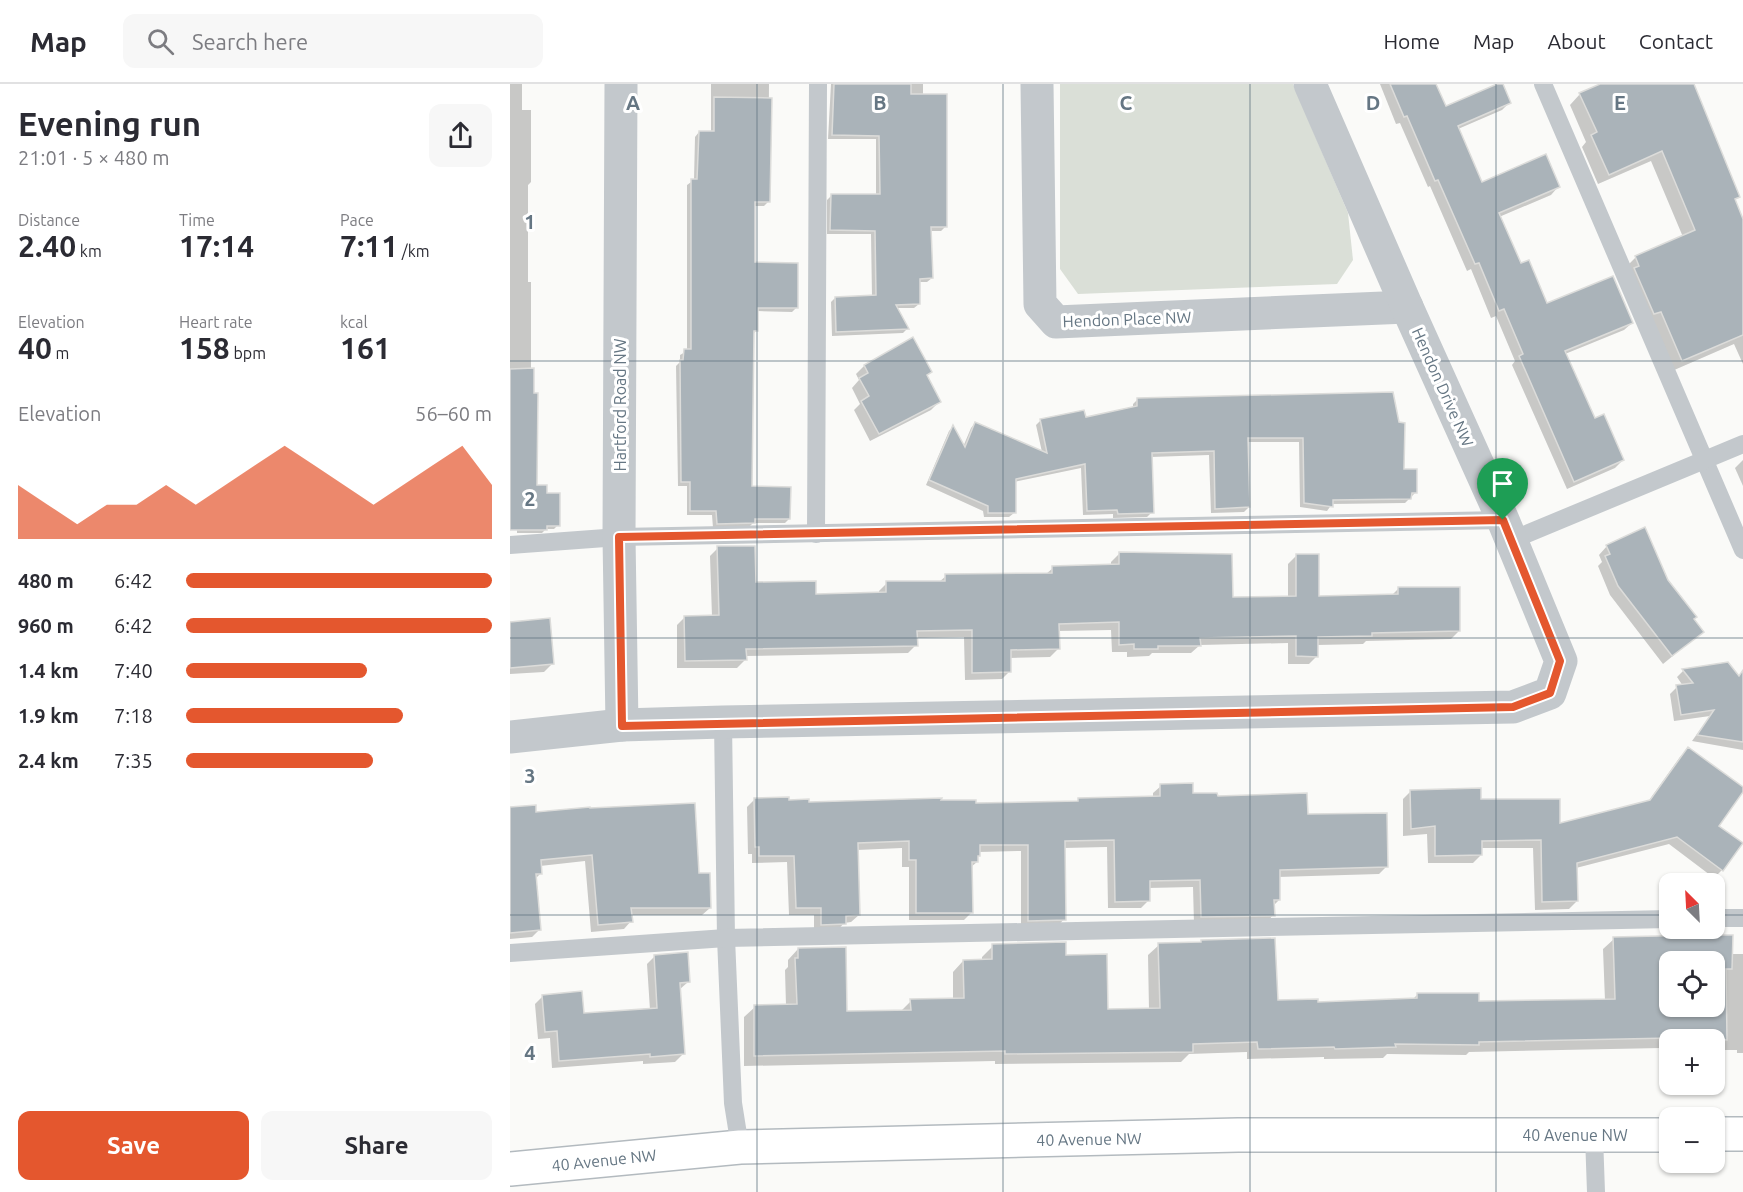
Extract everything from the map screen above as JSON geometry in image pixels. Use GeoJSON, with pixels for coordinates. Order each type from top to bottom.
{"type":"FeatureCollection","features":[{"type":"Feature","properties":{"kind":"street","name":"Hartford Road NW"},"geometry":{"type":"LineString","coordinates":[[621,84],[619,537],[622,726]]}},
{"type":"Feature","properties":{"kind":"street","name":"Hendon Place NW"},"geometry":{"type":"LineString","coordinates":[[1037,84],[1040,304],[1056,322],[1407,307]]}},
{"type":"Feature","properties":{"kind":"street","name":"Hendon Drive NW"},"geometry":{"type":"LineString","coordinates":[[510,737],[622,726],[723,722],[1513,707],[1550,693],[1560,661],[1508,530],[1407,307],[1310,84]]}},
{"type":"Feature","properties":{"kind":"street"},"geometry":{"type":"LineString","coordinates":[[1725,1134],[1743,1134]]}},
{"type":"Feature","properties":{"kind":"street","name":"40 Avenue NW"},"geometry":{"type":"LineString","coordinates":[[510,1169],[740,1147],[1238,1135],[1659,1135]]}},
{"type":"Feature","properties":{"kind":"lane"},"geometry":{"type":"LineString","coordinates":[[816,534],[818,84]]}},
{"type":"Feature","properties":{"kind":"lane"},"geometry":{"type":"LineString","coordinates":[[1543,84],[1743,549]]}},
{"type":"Feature","properties":{"kind":"lane"},"geometry":{"type":"LineString","coordinates":[[510,545],[619,537],[816,534],[1508,530],[1706,461],[1743,444]]}},
{"type":"Feature","properties":{"kind":"lane"},"geometry":{"type":"LineString","coordinates":[[723,722],[726,938],[733,1103],[740,1147]]}},
{"type":"Feature","properties":{"kind":"lane"},"geometry":{"type":"LineString","coordinates":[[1725,918],[1743,918]]}},
{"type":"Feature","properties":{"kind":"lane"},"geometry":{"type":"LineString","coordinates":[[510,953],[726,938],[1659,919]]}},
{"type":"Feature","properties":{"kind":"lane"},"geometry":{"type":"LineString","coordinates":[[1594,1136],[1596,1192]]}},
{"type":"Feature","properties":{"kind":"shaded area"},"geometry":{"type":"Polygon","coordinates":[[[1060,84],[1293,84],[1348,213],[1353,260],[1337,284],[1078,294],[1060,269],[1060,84]]]}},
{"type":"Feature","properties":{"kind":"building"},"geometry":{"type":"Polygon","coordinates":[[[834,84],[911,84],[911,94],[947,94],[947,227],[931,227],[933,278],[920,279],[920,304],[896,305],[909,329],[836,332],[835,297],[876,295],[875,231],[830,230],[831,194],[880,194],[879,136],[832,135],[834,84]]]}},
{"type":"Feature","properties":{"kind":"building"},"geometry":{"type":"Polygon","coordinates":[[[1390,84],[1436,84],[1446,106],[1497,84],[1503,84],[1511,103],[1458,126],[1482,182],[1546,154],[1560,187],[1499,213],[1521,263],[1529,260],[1547,303],[1613,276],[1633,323],[1565,351],[1595,418],[1604,414],[1624,460],[1574,482],[1519,356],[1523,354],[1504,309],[1499,311],[1479,263],[1475,264],[1438,180],[1435,181],[1407,116],[1404,117],[1390,84]]]}},
{"type":"Feature","properties":{"kind":"building"},"geometry":{"type":"Polygon","coordinates":[[[1600,84],[1694,84],[1740,197],[1735,199],[1743,219],[1743,335],[1682,361],[1661,312],[1654,314],[1634,268],[1639,266],[1635,256],[1695,230],[1662,151],[1609,175],[1591,135],[1597,132],[1579,93],[1600,84]]]}},
{"type":"Feature","properties":{"kind":"building"},"geometry":{"type":"Polygon","coordinates":[[[714,97],[772,98],[770,202],[755,202],[755,262],[798,263],[798,308],[758,308],[758,331],[754,331],[752,486],[791,487],[790,519],[755,519],[755,523],[717,524],[716,511],[690,511],[690,482],[681,482],[680,360],[683,360],[684,349],[691,349],[691,179],[697,179],[699,131],[714,131],[714,97]]]}},
{"type":"Feature","properties":{"kind":"building"},"geometry":{"type":"Polygon","coordinates":[[[913,337],[932,372],[927,375],[941,402],[879,434],[861,401],[869,396],[859,378],[868,373],[864,365],[913,337]]]}},
{"type":"Feature","properties":{"kind":"building"},"geometry":{"type":"Polygon","coordinates":[[[534,368],[534,393],[538,393],[537,485],[547,485],[547,493],[560,493],[560,526],[547,526],[547,530],[510,530],[510,369],[534,368]]]}},
{"type":"Feature","properties":{"kind":"building"},"geometry":{"type":"Polygon","coordinates":[[[1393,392],[1399,422],[1405,423],[1404,469],[1417,469],[1417,493],[1412,493],[1411,499],[1333,500],[1333,507],[1304,503],[1303,438],[1248,438],[1250,507],[1215,509],[1214,451],[1152,453],[1154,513],[1118,514],[1117,510],[1087,511],[1085,464],[1016,479],[1016,513],[988,513],[988,506],[929,480],[953,425],[965,447],[975,422],[1047,453],[1040,419],[1084,410],[1086,417],[1137,406],[1137,398],[1393,392]]]}},
{"type":"Feature","properties":{"kind":"building"},"geometry":{"type":"Polygon","coordinates":[[[1645,527],[1668,580],[1697,617],[1694,619],[1704,632],[1672,656],[1618,586],[1605,556],[1610,554],[1606,545],[1645,527]]]}},
{"type":"Feature","properties":{"kind":"building"},"geometry":{"type":"Polygon","coordinates":[[[717,546],[755,546],[756,582],[816,581],[816,594],[886,592],[886,581],[945,581],[945,574],[1052,573],[1052,566],[1119,564],[1119,552],[1232,554],[1233,597],[1296,596],[1296,554],[1319,554],[1319,596],[1398,594],[1398,587],[1460,587],[1460,631],[1318,637],[1318,657],[1296,656],[1296,636],[1200,638],[1201,646],[1158,646],[1158,649],[1134,649],[1134,644],[1119,645],[1119,622],[1059,624],[1060,649],[1011,650],[1011,672],[972,673],[972,630],[917,631],[918,646],[746,649],[747,660],[685,661],[684,616],[719,615],[717,546]]]}},
{"type":"Feature","properties":{"kind":"building"},"geometry":{"type":"Polygon","coordinates":[[[550,618],[554,664],[510,668],[510,622],[550,618]]]}},
{"type":"Feature","properties":{"kind":"building"},"geometry":{"type":"Polygon","coordinates":[[[1728,662],[1739,676],[1743,670],[1743,742],[1697,735],[1714,710],[1681,715],[1676,685],[1693,683],[1682,669],[1728,662]]]}},
{"type":"Feature","properties":{"kind":"building"},"geometry":{"type":"Polygon","coordinates":[[[1688,747],[1743,787],[1743,792],[1719,826],[1743,843],[1723,871],[1677,837],[1577,863],[1578,901],[1542,902],[1541,840],[1482,841],[1482,855],[1435,856],[1435,826],[1411,829],[1410,790],[1481,788],[1481,799],[1560,799],[1560,823],[1650,800],[1688,747]]]}},
{"type":"Feature","properties":{"kind":"building"},"geometry":{"type":"Polygon","coordinates":[[[1193,783],[1193,793],[1217,793],[1218,796],[1307,793],[1308,814],[1387,813],[1388,867],[1280,870],[1280,900],[1274,900],[1275,916],[1201,917],[1200,880],[1150,881],[1150,901],[1115,902],[1114,840],[1065,841],[1066,920],[1028,921],[1028,845],[980,845],[978,862],[972,862],[973,913],[916,913],[916,860],[909,860],[909,841],[858,843],[860,915],[846,916],[846,924],[821,925],[821,908],[796,908],[794,856],[759,856],[759,847],[755,847],[754,798],[789,797],[789,800],[809,799],[809,802],[942,798],[941,800],[976,800],[976,803],[1078,801],[1078,798],[1160,796],[1160,784],[1193,783]]]}},
{"type":"Feature","properties":{"kind":"building"},"geometry":{"type":"Polygon","coordinates":[[[695,803],[699,873],[710,873],[711,908],[631,908],[633,922],[598,925],[592,855],[541,860],[542,874],[536,874],[541,930],[510,933],[510,807],[536,805],[536,812],[590,807],[695,803]]]}},
{"type":"Feature","properties":{"kind":"building"},"geometry":{"type":"Polygon","coordinates":[[[1725,935],[1733,935],[1732,969],[1726,969],[1727,1040],[1725,1040],[1725,1029],[1659,1029],[1659,1038],[1479,1042],[1479,1045],[1395,1044],[1396,1047],[1258,1049],[1257,1042],[1193,1044],[1193,1052],[1005,1054],[1005,1051],[754,1056],[754,1005],[797,1004],[795,958],[798,958],[798,948],[846,947],[847,1011],[911,1010],[910,999],[964,998],[963,960],[992,959],[992,944],[1066,942],[1066,955],[1107,954],[1108,1009],[1160,1008],[1158,943],[1275,938],[1278,1000],[1318,999],[1318,1002],[1417,998],[1417,993],[1479,993],[1479,1001],[1615,999],[1613,937],[1659,936],[1659,939],[1725,939],[1725,935]]]}},
{"type":"Feature","properties":{"kind":"building"},"geometry":{"type":"Polygon","coordinates":[[[688,952],[690,982],[680,983],[685,1054],[650,1057],[650,1054],[559,1061],[557,1031],[545,1032],[542,995],[582,991],[584,1013],[657,1008],[654,955],[688,952]]]}},
{"type":"Feature","properties":{"kind":"route"},"geometry":{"type":"LineString","coordinates":[[1503,520],[1560,661],[1550,693],[1513,707],[723,722],[622,726],[619,537],[1503,520]]}}]}
